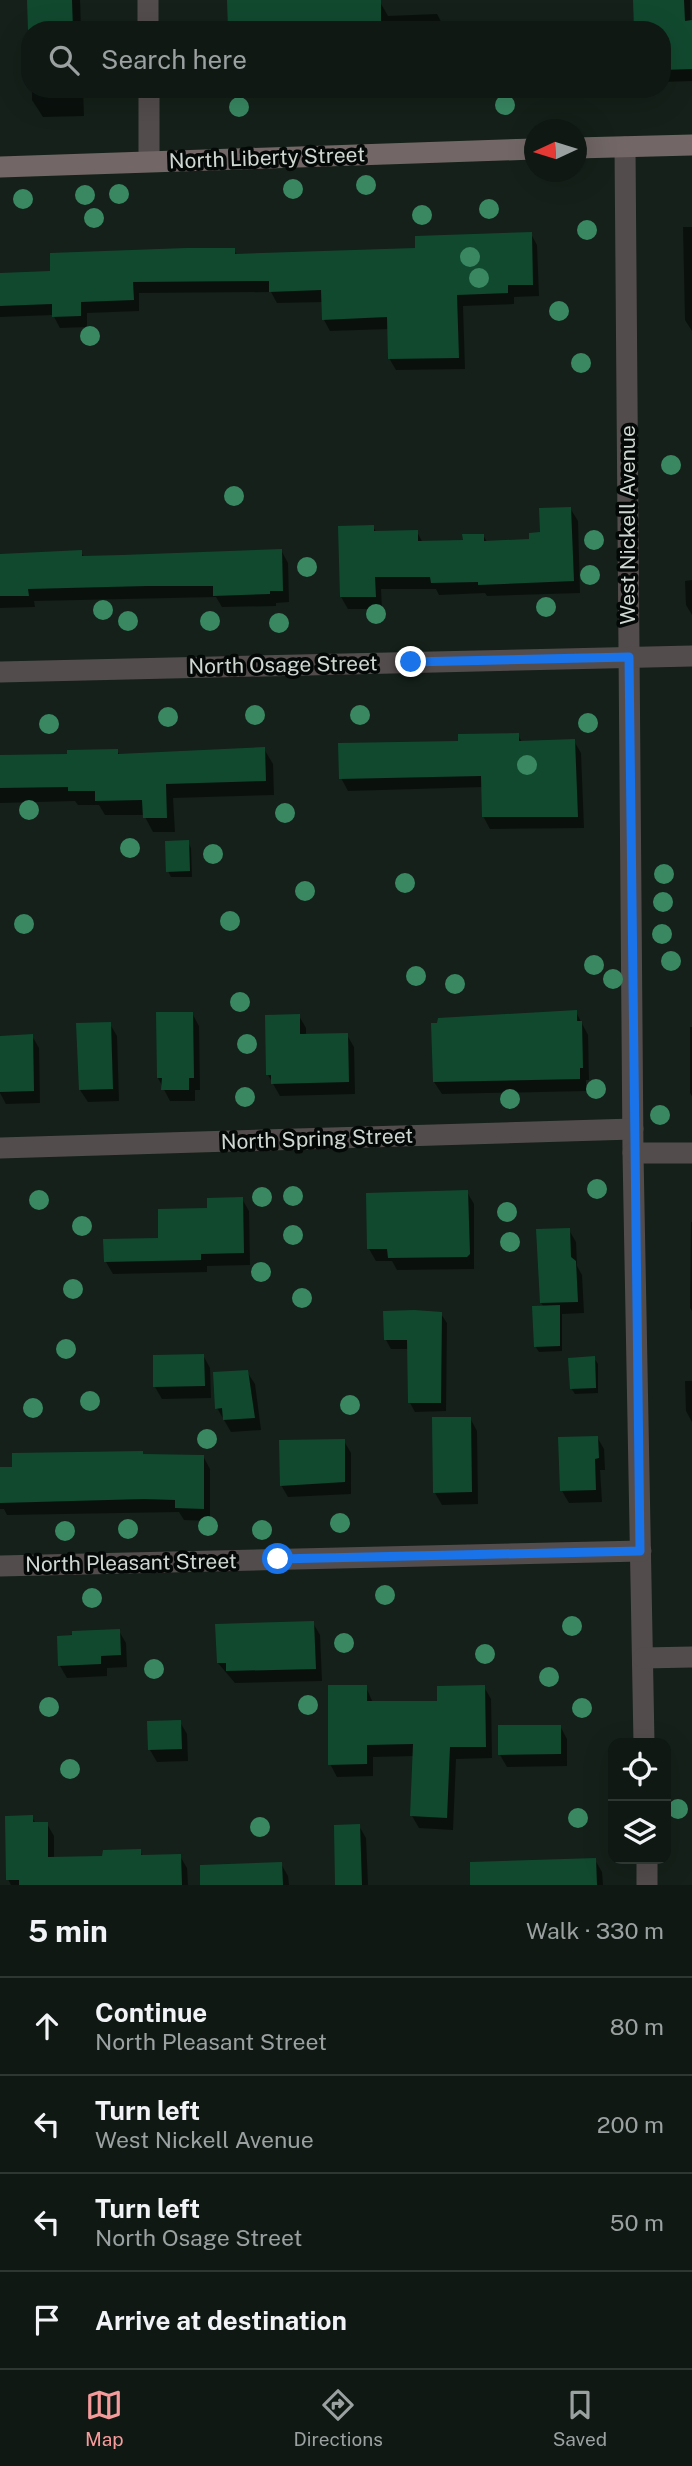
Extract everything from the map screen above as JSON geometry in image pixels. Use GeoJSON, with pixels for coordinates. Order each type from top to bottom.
{"type":"FeatureCollection","features":[{"type":"Feature","properties":{"kind":"main road"},"geometry":{"type":"LineString","coordinates":[[587,148],[692,145]]}},
{"type":"Feature","properties":{"kind":"main road","name":"North Liberty Street"},"geometry":{"type":"LineString","coordinates":[[0,167],[524,149]]}},
{"type":"Feature","properties":{"kind":"street"},"geometry":{"type":"LineString","coordinates":[[148,0],[148,21]]}},
{"type":"Feature","properties":{"kind":"street"},"geometry":{"type":"LineString","coordinates":[[149,98],[149,161]]}},
{"type":"Feature","properties":{"kind":"street","name":"West Nickell Avenue"},"geometry":{"type":"LineString","coordinates":[[625,147],[633,1153],[645,1738]]}},
{"type":"Feature","properties":{"kind":"street","name":"North Osage Street"},"geometry":{"type":"LineString","coordinates":[[0,672],[692,656]]}},
{"type":"Feature","properties":{"kind":"street","name":"North Spring Street"},"geometry":{"type":"LineString","coordinates":[[0,1148],[633,1129]]}},
{"type":"Feature","properties":{"kind":"street"},"geometry":{"type":"LineString","coordinates":[[633,1153],[692,1153]]}},
{"type":"Feature","properties":{"kind":"street","name":"North Pleasant Street"},"geometry":{"type":"LineString","coordinates":[[0,1566],[640,1551]]}},
{"type":"Feature","properties":{"kind":"street"},"geometry":{"type":"LineString","coordinates":[[643,1658],[692,1657]]}},
{"type":"Feature","properties":{"kind":"street"},"geometry":{"type":"LineString","coordinates":[[647,1864],[647,1885]]}},
{"type":"Feature","properties":{"kind":"building"},"geometry":{"type":"Polygon","coordinates":[[[27,0],[72,0],[73,21],[28,21],[27,0]]]}},
{"type":"Feature","properties":{"kind":"building"},"geometry":{"type":"Polygon","coordinates":[[[227,0],[381,0],[381,21],[228,21],[227,0]]]}},
{"type":"Feature","properties":{"kind":"building"},"geometry":{"type":"Polygon","coordinates":[[[633,0],[684,0],[685,21],[692,20],[692,69],[671,70],[671,21],[634,21],[633,0]]]}},
{"type":"Feature","properties":{"kind":"building"},"geometry":{"type":"Polygon","coordinates":[[[532,232],[533,285],[508,285],[508,293],[457,295],[459,358],[388,359],[387,317],[322,320],[321,290],[269,292],[269,281],[133,282],[134,300],[81,302],[81,316],[52,317],[52,304],[0,306],[0,273],[50,271],[50,253],[235,248],[235,254],[415,248],[415,236],[532,232]]]}},
{"type":"Feature","properties":{"kind":"building"},"geometry":{"type":"Polygon","coordinates":[[[571,507],[574,581],[478,585],[478,582],[431,583],[430,577],[375,577],[376,597],[340,597],[338,526],[374,525],[374,531],[418,530],[418,541],[463,540],[462,534],[484,534],[484,541],[529,539],[529,533],[540,532],[539,508],[571,507]]]}},
{"type":"Feature","properties":{"kind":"building"},"geometry":{"type":"Polygon","coordinates":[[[282,549],[283,591],[270,591],[270,594],[213,596],[213,586],[147,586],[28,589],[29,596],[0,596],[0,554],[82,550],[82,556],[282,549]]]}},
{"type":"Feature","properties":{"kind":"building"},"geometry":{"type":"Polygon","coordinates":[[[519,733],[519,741],[575,739],[578,817],[482,817],[481,776],[339,779],[338,743],[458,741],[458,734],[519,733]]]}},
{"type":"Feature","properties":{"kind":"building"},"geometry":{"type":"Polygon","coordinates":[[[265,747],[266,781],[166,784],[167,818],[143,818],[142,800],[95,801],[95,791],[68,791],[68,787],[0,788],[0,755],[67,754],[67,750],[118,749],[118,754],[265,747]]]}},
{"type":"Feature","properties":{"kind":"building"},"geometry":{"type":"Polygon","coordinates":[[[189,840],[190,871],[166,872],[165,841],[189,840]]]}},
{"type":"Feature","properties":{"kind":"building"},"geometry":{"type":"Polygon","coordinates":[[[577,1010],[577,1021],[582,1021],[583,1068],[580,1068],[580,1079],[433,1082],[431,1023],[437,1023],[438,1018],[577,1010]]]}},
{"type":"Feature","properties":{"kind":"building"},"geometry":{"type":"Polygon","coordinates":[[[156,1012],[193,1012],[194,1078],[189,1078],[189,1090],[161,1090],[162,1078],[157,1078],[156,1012]]]}},
{"type":"Feature","properties":{"kind":"building"},"geometry":{"type":"Polygon","coordinates":[[[300,1014],[300,1034],[348,1033],[349,1082],[271,1084],[271,1075],[266,1075],[265,1015],[300,1014]]]}},
{"type":"Feature","properties":{"kind":"building"},"geometry":{"type":"Polygon","coordinates":[[[111,1022],[113,1089],[79,1090],[76,1023],[111,1022]]]}},
{"type":"Feature","properties":{"kind":"building"},"geometry":{"type":"Polygon","coordinates":[[[33,1034],[34,1091],[0,1092],[0,1036],[33,1034]]]}},
{"type":"Feature","properties":{"kind":"building"},"geometry":{"type":"Polygon","coordinates":[[[468,1190],[470,1254],[467,1257],[388,1258],[387,1249],[367,1249],[366,1193],[468,1190]]]}},
{"type":"Feature","properties":{"kind":"building"},"geometry":{"type":"Polygon","coordinates":[[[243,1197],[244,1253],[201,1254],[201,1260],[104,1262],[103,1239],[158,1238],[158,1209],[207,1208],[207,1198],[243,1197]]]}},
{"type":"Feature","properties":{"kind":"building"},"geometry":{"type":"Polygon","coordinates":[[[570,1228],[571,1257],[576,1261],[578,1302],[540,1303],[536,1229],[570,1228]]]}},
{"type":"Feature","properties":{"kind":"building"},"geometry":{"type":"Polygon","coordinates":[[[560,1305],[560,1346],[534,1347],[532,1306],[560,1305]]]}},
{"type":"Feature","properties":{"kind":"building"},"geometry":{"type":"Polygon","coordinates":[[[383,1311],[442,1312],[441,1403],[408,1403],[407,1340],[384,1340],[383,1311]]]}},
{"type":"Feature","properties":{"kind":"building"},"geometry":{"type":"Polygon","coordinates":[[[204,1354],[205,1386],[153,1387],[153,1355],[204,1354]]]}},
{"type":"Feature","properties":{"kind":"building"},"geometry":{"type":"Polygon","coordinates":[[[595,1356],[596,1388],[570,1389],[568,1358],[595,1356]]]}},
{"type":"Feature","properties":{"kind":"building"},"geometry":{"type":"Polygon","coordinates":[[[248,1370],[255,1418],[223,1420],[222,1408],[215,1409],[213,1372],[248,1370]]]}},
{"type":"Feature","properties":{"kind":"building"},"geometry":{"type":"Polygon","coordinates":[[[432,1417],[471,1417],[472,1492],[433,1493],[432,1417]]]}},
{"type":"Feature","properties":{"kind":"building"},"geometry":{"type":"Polygon","coordinates":[[[598,1436],[599,1458],[595,1459],[596,1490],[560,1491],[558,1437],[598,1436]]]}},
{"type":"Feature","properties":{"kind":"building"},"geometry":{"type":"Polygon","coordinates":[[[345,1439],[345,1482],[280,1486],[279,1440],[345,1439]]]}},
{"type":"Feature","properties":{"kind":"building"},"geometry":{"type":"Polygon","coordinates":[[[143,1451],[143,1454],[204,1455],[204,1509],[175,1508],[175,1500],[144,1499],[0,1503],[0,1467],[12,1467],[12,1453],[143,1451]]]}},
{"type":"Feature","properties":{"kind":"building"},"geometry":{"type":"Polygon","coordinates":[[[314,1621],[316,1669],[226,1671],[226,1663],[217,1663],[215,1624],[314,1621]]]}},
{"type":"Feature","properties":{"kind":"building"},"geometry":{"type":"Polygon","coordinates":[[[120,1629],[121,1655],[101,1656],[101,1664],[58,1666],[57,1636],[72,1635],[72,1631],[120,1629]]]}},
{"type":"Feature","properties":{"kind":"building"},"geometry":{"type":"Polygon","coordinates":[[[328,1685],[367,1685],[367,1701],[437,1701],[437,1686],[485,1685],[486,1747],[450,1747],[447,1818],[410,1816],[413,1744],[367,1745],[367,1764],[328,1765],[328,1685]]]}},
{"type":"Feature","properties":{"kind":"building"},"geometry":{"type":"Polygon","coordinates":[[[181,1720],[182,1749],[148,1750],[147,1721],[181,1720]]]}},
{"type":"Feature","properties":{"kind":"building"},"geometry":{"type":"Polygon","coordinates":[[[498,1725],[561,1725],[561,1754],[498,1755],[498,1725]]]}},
{"type":"Feature","properties":{"kind":"building"},"geometry":{"type":"Polygon","coordinates":[[[33,1815],[33,1822],[48,1822],[48,1857],[102,1856],[103,1850],[141,1849],[141,1855],[181,1854],[182,1885],[19,1885],[19,1880],[6,1880],[5,1816],[33,1815]]]}},
{"type":"Feature","properties":{"kind":"building"},"geometry":{"type":"Polygon","coordinates":[[[360,1824],[362,1885],[335,1885],[334,1825],[360,1824]]]}},
{"type":"Feature","properties":{"kind":"building"},"geometry":{"type":"Polygon","coordinates":[[[596,1858],[597,1885],[470,1885],[470,1862],[596,1858]]]}},
{"type":"Feature","properties":{"kind":"building"},"geometry":{"type":"Polygon","coordinates":[[[282,1862],[283,1885],[200,1885],[200,1865],[282,1862]]]}},
{"type":"Feature","properties":{"kind":"route"},"geometry":{"type":"LineString","coordinates":[[278,1559],[640,1551],[629,657],[411,662]]}}]}
